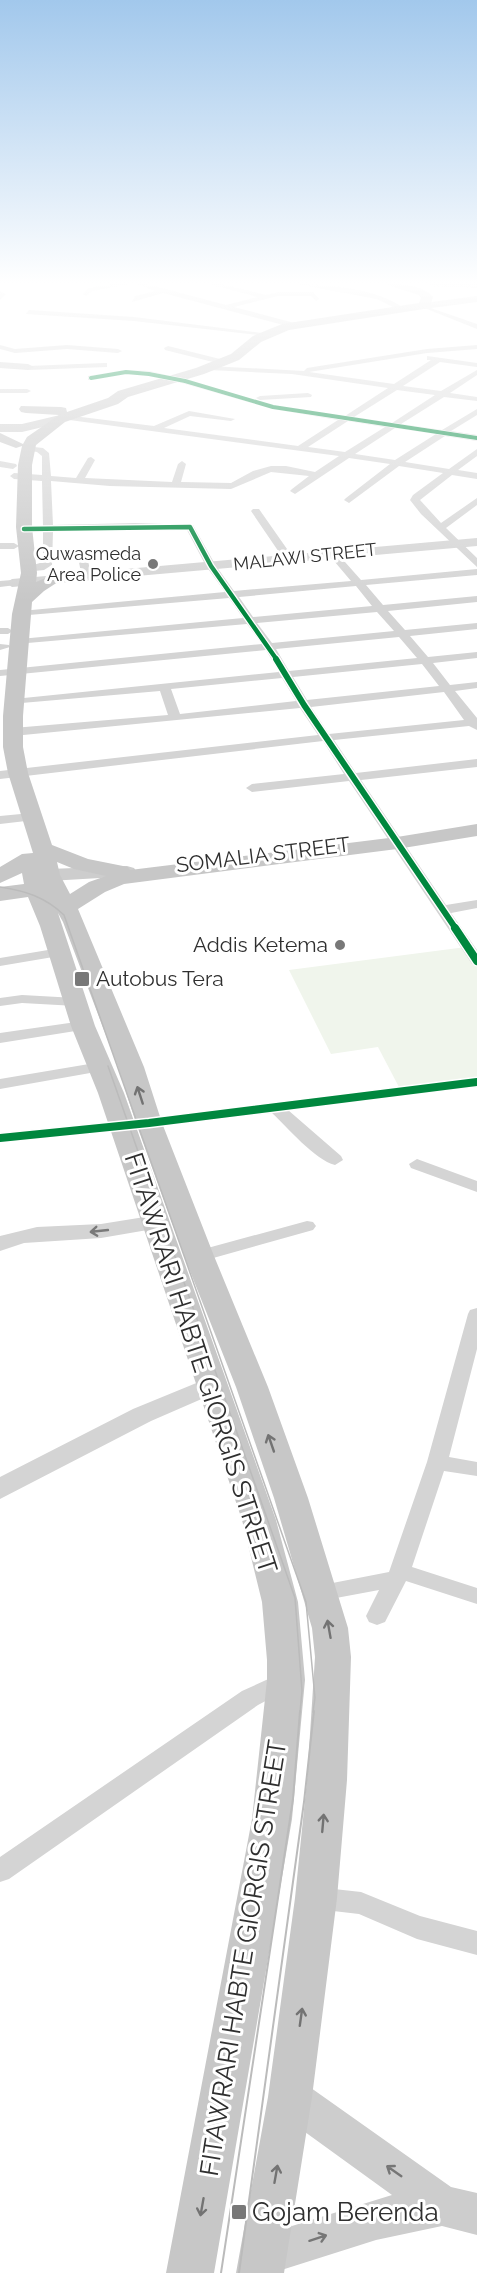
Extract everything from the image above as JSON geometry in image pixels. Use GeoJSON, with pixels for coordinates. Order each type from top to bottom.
{"type":"FeatureCollection","features":[{"type":"Feature","properties":{"kind":"main road"},"geometry":{"type":"LineString","coordinates":[[0,436],[24,441],[32,440],[61,415],[137,390]]}},
{"type":"Feature","properties":{"kind":"main road"},"geometry":{"type":"LineString","coordinates":[[0,422],[24,420],[36,415],[89,416],[123,394]]}},
{"type":"Feature","properties":{"kind":"main road"},"geometry":{"type":"LineString","coordinates":[[26,409],[61,415]]}},
{"type":"Feature","properties":{"kind":"main road"},"geometry":{"type":"LineString","coordinates":[[0,428],[24,441]]}},
{"type":"Feature","properties":{"kind":"main road"},"geometry":{"type":"LineString","coordinates":[[22,607],[19,578],[7,546],[13,471],[24,441]]}},
{"type":"Feature","properties":{"kind":"main road"},"geometry":{"type":"LineString","coordinates":[[13,471],[24,529],[19,578],[5,655],[14,702],[13,732],[7,774],[35,819],[44,881],[74,922],[125,1051],[136,1124],[199,1256],[252,1387],[291,1498],[301,1539],[330,1628],[333,1657],[327,1780],[316,1898],[290,2097],[261,2264]]}},
{"type":"Feature","properties":{"kind":"main road"},"geometry":{"type":"LineString","coordinates":[[19,578],[57,580]]}},
{"type":"Feature","properties":{"kind":"main road"},"geometry":{"type":"LineString","coordinates":[[5,655],[22,607],[38,587],[57,580]]}},
{"type":"Feature","properties":{"kind":"main road","name":"FITAWRARI HABTE GIORGIS STREET"},"geometry":{"type":"LineString","coordinates":[[0,753],[7,774],[10,819],[44,881],[60,952],[83,1026],[101,1066],[136,1124],[157,1222],[264,1541],[280,1602],[286,1680],[272,1819],[190,2273]]}},
{"type":"Feature","properties":{"kind":"main road"},"geometry":{"type":"LineString","coordinates":[[0,876],[97,887],[120,879],[477,828]]}},
{"type":"Feature","properties":{"kind":"main road","name":"SOMALIA STREET"},"geometry":{"type":"LineString","coordinates":[[44,881],[395,841]]}},
{"type":"Feature","properties":{"kind":"main road"},"geometry":{"type":"LineString","coordinates":[[0,895],[44,881],[82,864],[116,873]]}},
{"type":"Feature","properties":{"kind":"main road"},"geometry":{"type":"LineString","coordinates":[[0,881],[44,881]]}},
{"type":"Feature","properties":{"kind":"main road"},"geometry":{"type":"LineString","coordinates":[[290,2097],[459,2209]]}},
{"type":"Feature","properties":{"kind":"main road"},"geometry":{"type":"LineString","coordinates":[[261,2264],[376,2219],[459,2209]]}},
{"type":"Feature","properties":{"kind":"street"},"geometry":{"type":"LineString","coordinates":[[218,390],[276,407],[477,438]]}},
{"type":"Feature","properties":{"kind":"street"},"geometry":{"type":"LineString","coordinates":[[299,449],[392,390]]}},
{"type":"Feature","properties":{"kind":"street"},"geometry":{"type":"LineString","coordinates":[[412,390],[477,399]]}},
{"type":"Feature","properties":{"kind":"street"},"geometry":{"type":"LineString","coordinates":[[295,492],[316,475],[450,390]]}},
{"type":"Feature","properties":{"kind":"street"},"geometry":{"type":"LineString","coordinates":[[0,391],[27,391]]}},
{"type":"Feature","properties":{"kind":"street"},"geometry":{"type":"LineString","coordinates":[[244,399],[308,395]]}},
{"type":"Feature","properties":{"kind":"street"},"geometry":{"type":"LineString","coordinates":[[349,500],[397,463],[477,411]]}},
{"type":"Feature","properties":{"kind":"street"},"geometry":{"type":"LineString","coordinates":[[155,429],[189,413],[231,419]]}},
{"type":"Feature","properties":{"kind":"street"},"geometry":{"type":"LineString","coordinates":[[89,416],[155,429],[348,455],[477,476]]}},
{"type":"Feature","properties":{"kind":"street"},"geometry":{"type":"LineString","coordinates":[[19,578],[48,563],[50,528],[45,478],[46,455],[24,441]]}},
{"type":"Feature","properties":{"kind":"street"},"geometry":{"type":"LineString","coordinates":[[477,452],[416,496],[416,502],[424,512],[442,527],[477,564]]}},
{"type":"Feature","properties":{"kind":"street"},"geometry":{"type":"LineString","coordinates":[[79,481],[91,460]]}},
{"type":"Feature","properties":{"kind":"street"},"geometry":{"type":"LineString","coordinates":[[175,485],[182,464]]}},
{"type":"Feature","properties":{"kind":"street"},"geometry":{"type":"LineString","coordinates":[[13,471],[45,478],[79,481],[236,486],[253,474],[274,468],[316,475]]}},
{"type":"Feature","properties":{"kind":"street"},"geometry":{"type":"LineString","coordinates":[[442,527],[477,501]]}},
{"type":"Feature","properties":{"kind":"street"},"geometry":{"type":"LineString","coordinates":[[256,512],[289,559]]}},
{"type":"Feature","properties":{"kind":"street"},"geometry":{"type":"LineString","coordinates":[[24,529],[136,521],[190,527],[211,566],[270,648],[325,737],[477,960]]}},
{"type":"Feature","properties":{"kind":"street","name":"MALAWI STREET"},"geometry":{"type":"LineString","coordinates":[[57,580],[477,542]]}},
{"type":"Feature","properties":{"kind":"street"},"geometry":{"type":"LineString","coordinates":[[87,578],[82,559],[123,555]]}},
{"type":"Feature","properties":{"kind":"street"},"geometry":{"type":"LineString","coordinates":[[334,555],[426,661],[475,724]]}},
{"type":"Feature","properties":{"kind":"street"},"geometry":{"type":"LineString","coordinates":[[22,607],[230,594],[477,572]]}},
{"type":"Feature","properties":{"kind":"street"},"geometry":{"type":"LineString","coordinates":[[5,655],[250,620],[477,599]]}},
{"type":"Feature","properties":{"kind":"street"},"geometry":{"type":"LineString","coordinates":[[5,655],[270,648],[477,626]]}},
{"type":"Feature","properties":{"kind":"street"},"geometry":{"type":"LineString","coordinates":[[14,702],[477,655]]}},
{"type":"Feature","properties":{"kind":"street"},"geometry":{"type":"LineString","coordinates":[[13,732],[304,705],[477,685]]}},
{"type":"Feature","properties":{"kind":"street"},"geometry":{"type":"LineString","coordinates":[[165,688],[175,718]]}},
{"type":"Feature","properties":{"kind":"street"},"geometry":{"type":"LineString","coordinates":[[7,774],[325,737],[475,724]]}},
{"type":"Feature","properties":{"kind":"street"},"geometry":{"type":"LineString","coordinates":[[252,788],[477,763]]}},
{"type":"Feature","properties":{"kind":"street"},"geometry":{"type":"LineString","coordinates":[[442,910],[477,904]]}},
{"type":"Feature","properties":{"kind":"street"},"geometry":{"type":"LineString","coordinates":[[0,962],[60,952]]}},
{"type":"Feature","properties":{"kind":"street"},"geometry":{"type":"LineString","coordinates":[[0,1002],[22,999],[76,1002]]}},
{"type":"Feature","properties":{"kind":"street"},"geometry":{"type":"LineString","coordinates":[[0,1038],[83,1026]]}},
{"type":"Feature","properties":{"kind":"street"},"geometry":{"type":"LineString","coordinates":[[0,1084],[101,1066]]}},
{"type":"Feature","properties":{"kind":"street"},"geometry":{"type":"LineString","coordinates":[[0,1138],[136,1124],[477,1082]]}},
{"type":"Feature","properties":{"kind":"street"},"geometry":{"type":"LineString","coordinates":[[274,1106],[335,1160]]}},
{"type":"Feature","properties":{"kind":"street"},"geometry":{"type":"LineString","coordinates":[[417,1164],[477,1187]]}},
{"type":"Feature","properties":{"kind":"street"},"geometry":{"type":"LineString","coordinates":[[0,1244],[43,1234],[101,1231],[157,1222]]}},
{"type":"Feature","properties":{"kind":"street"},"geometry":{"type":"LineString","coordinates":[[199,1256],[307,1226]]}},
{"type":"Feature","properties":{"kind":"street"},"geometry":{"type":"LineString","coordinates":[[377,1616],[398,1575],[437,1462],[477,1314]]}},
{"type":"Feature","properties":{"kind":"street"},"geometry":{"type":"LineString","coordinates":[[0,1489],[142,1415],[211,1385]]}},
{"type":"Feature","properties":{"kind":"street"},"geometry":{"type":"LineString","coordinates":[[437,1462],[477,1469]]}},
{"type":"Feature","properties":{"kind":"street"},"geometry":{"type":"LineString","coordinates":[[320,1593],[398,1575],[477,1596]]}},
{"type":"Feature","properties":{"kind":"street"},"geometry":{"type":"LineString","coordinates":[[0,1871],[250,1698],[286,1680]]}},
{"type":"Feature","properties":{"kind":"street"},"geometry":{"type":"LineString","coordinates":[[316,1898],[361,1903],[417,1927],[477,1943]]}},
{"type":"Feature","properties":{"kind":"shaded area"},"geometry":{"type":"Polygon","coordinates":[[[466,947],[477,964],[477,1081],[400,1089],[378,1047],[331,1054],[289,970],[466,947]]]}},
{"type":"Feature","properties":{"kind":"tram line"},"geometry":{"type":"LineString","coordinates":[[0,887],[35,896],[64,915],[306,1602],[315,1698],[313,1712]]}},
{"type":"Feature","properties":{"kind":"tram line"},"geometry":{"type":"LineString","coordinates":[[108,1066],[295,1598],[302,1691],[300,1712]]}},
{"type":"Feature","properties":{"kind":"tram line"},"geometry":{"type":"LineString","coordinates":[[221,2273],[293,1799],[300,1711]]}},
{"type":"Feature","properties":{"kind":"tram line"},"geometry":{"type":"LineString","coordinates":[[239,2273],[304,1802],[314,1711]]}},
{"type":"Feature","properties":{"kind":"cycle path"},"geometry":{"type":"LineString","coordinates":[[213,390],[273,407],[477,438]]}},
{"type":"Feature","properties":{"kind":"cycle path"},"geometry":{"type":"LineString","coordinates":[[24,529],[190,527],[211,566],[270,648],[304,705],[477,961]]}},
{"type":"Feature","properties":{"kind":"cycle path"},"geometry":{"type":"LineString","coordinates":[[0,1138],[149,1123],[477,1082]]}},
{"type":"Feature","properties":{"kind":"place","name":"Quwasmeda Area Police"},"geometry":{"type":"Point","coordinates":[153,564]}},
{"type":"Feature","properties":{"kind":"place","name":"Addis Ketema"},"geometry":{"type":"Point","coordinates":[340,945]}},
{"type":"Feature","properties":{"kind":"place","name":"Autobus Tera"},"geometry":{"type":"Point","coordinates":[82,979]}},
{"type":"Feature","properties":{"kind":"place","name":"Gojam Berenda"},"geometry":{"type":"Point","coordinates":[239,2212]}}]}
